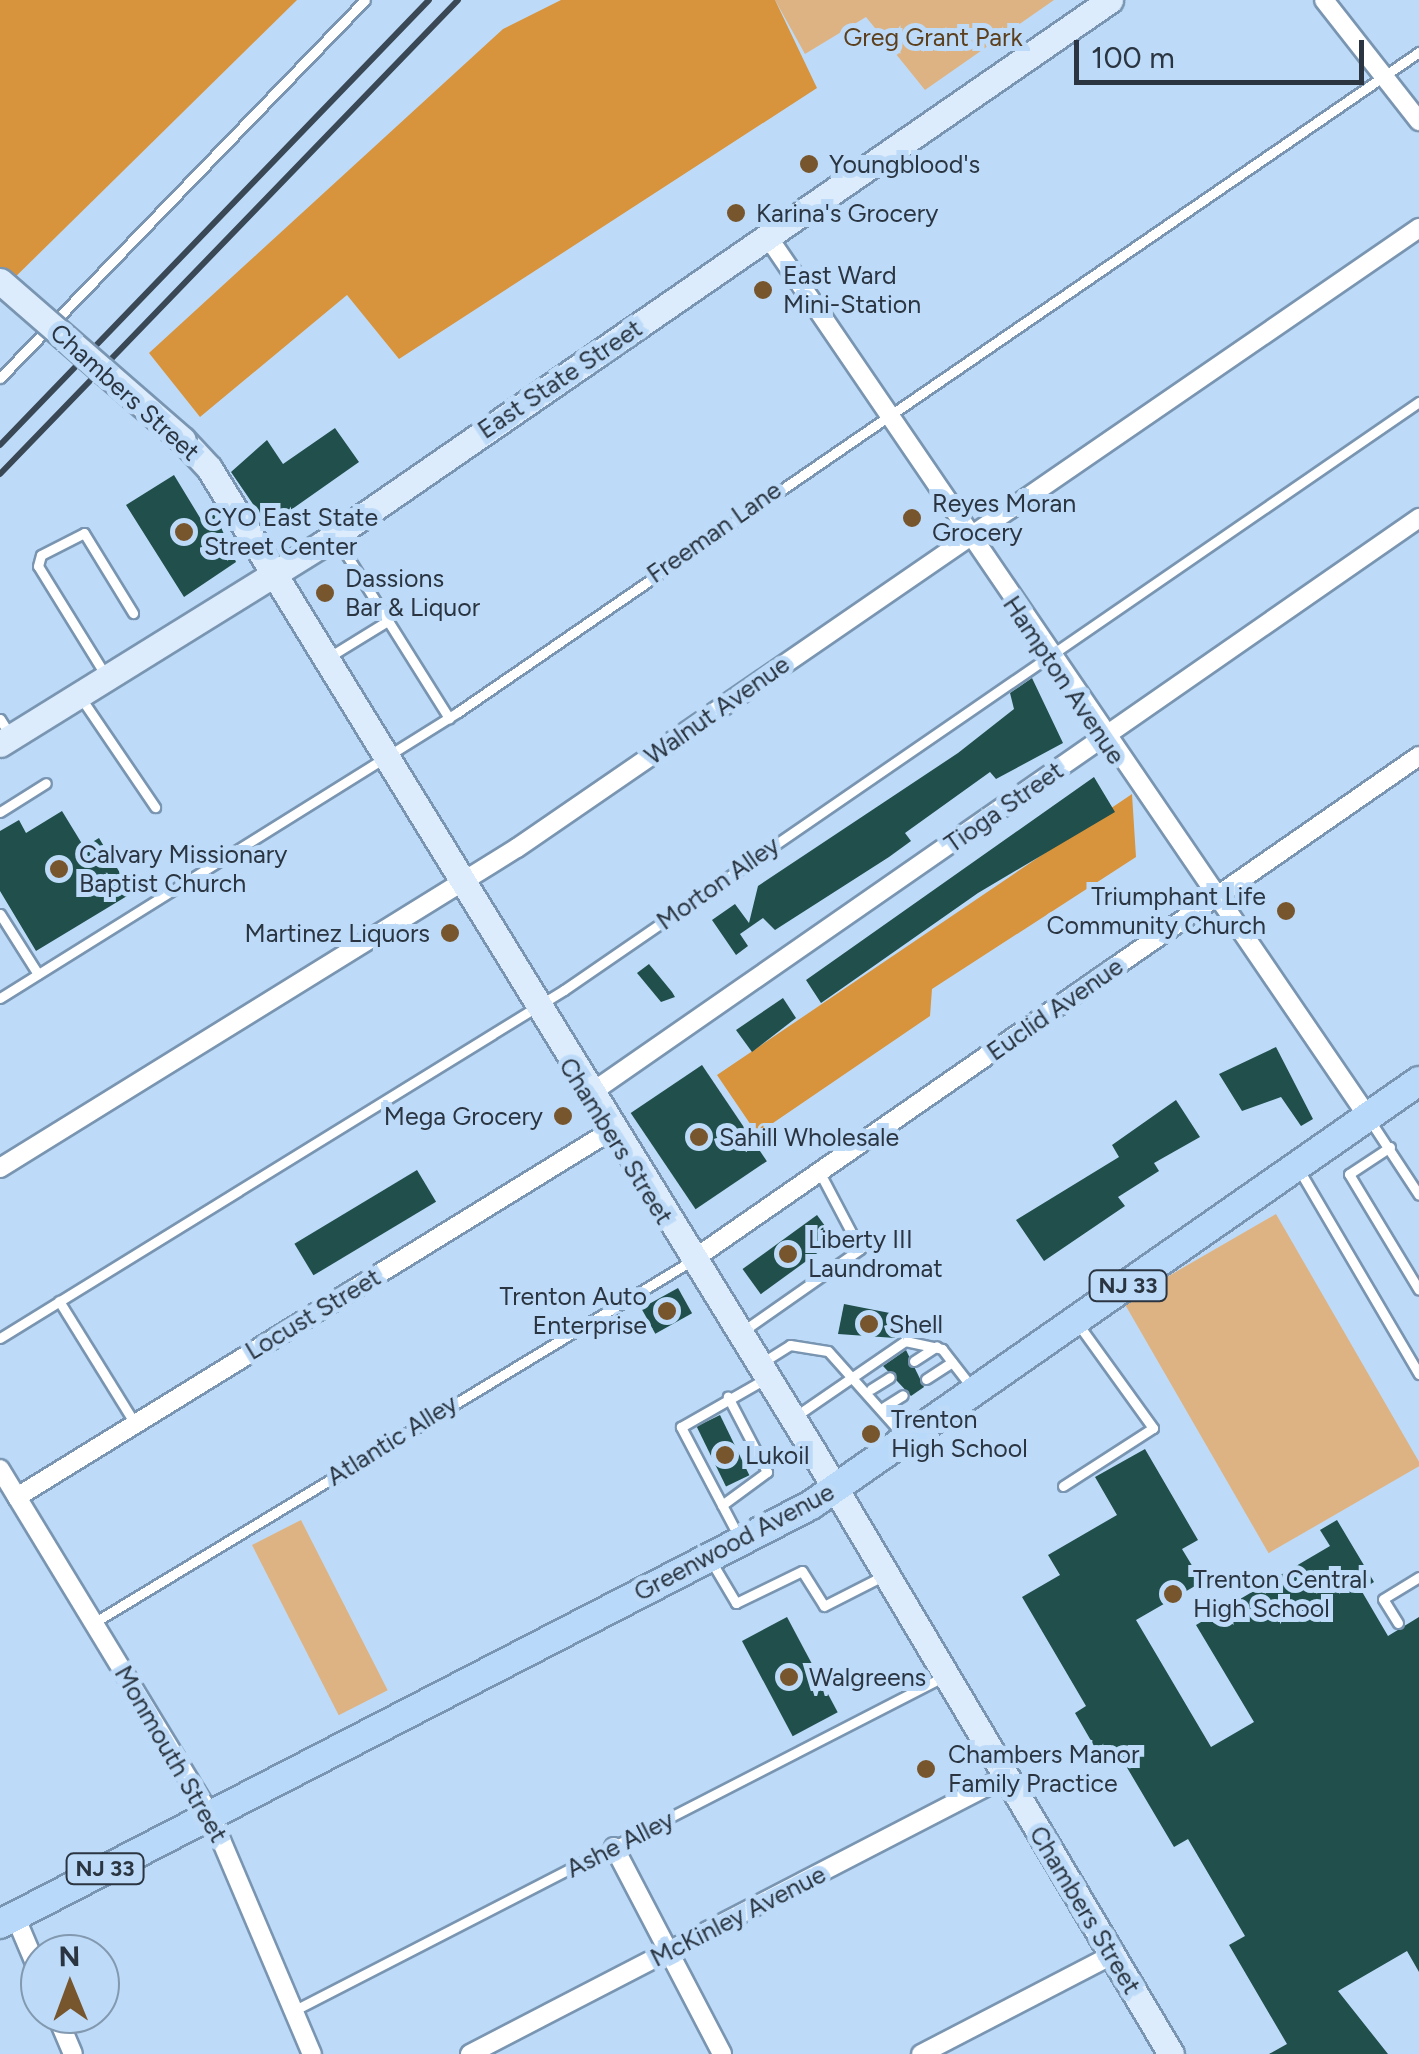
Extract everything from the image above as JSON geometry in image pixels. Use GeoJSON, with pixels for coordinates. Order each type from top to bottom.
{"type":"FeatureCollection","features":[{"type":"Feature","properties":{"kind":"main road","name":"Greenwood Avenue"},"geometry":{"type":"LineString","coordinates":[[8,1920],[741,1542],[835,1488],[1419,1081]]}},
{"type":"Feature","properties":{"kind":"street","name":"East State Street"},"geometry":{"type":"LineString","coordinates":[[4,734],[80,696],[334,536],[1110,0]]}},
{"type":"Feature","properties":{"kind":"street"},"geometry":{"type":"LineString","coordinates":[[1324,0],[1419,122]]}},
{"type":"Feature","properties":{"kind":"street","name":"Walnut Avenue"},"geometry":{"type":"LineString","coordinates":[[0,1168],[459,886],[1419,228]]}},
{"type":"Feature","properties":{"kind":"street","name":"Hampton Avenue"},"geometry":{"type":"LineString","coordinates":[[768,236],[883,416],[1102,738],[1368,1117]]}},
{"type":"Feature","properties":{"kind":"street","name":"Chambers Street"},"geometry":{"type":"LineString","coordinates":[[0,280],[183,440],[273,576],[609,1132],[835,1488],[1170,2054]]}},
{"type":"Feature","properties":{"kind":"street","name":"Tioga Street"},"geometry":{"type":"LineString","coordinates":[[588,1095],[1419,518]]}},
{"type":"Feature","properties":{"kind":"street","name":"Euclid Avenue"},"geometry":{"type":"LineString","coordinates":[[691,1262],[1419,756]]}},
{"type":"Feature","properties":{"kind":"street","name":"Locust Street"},"geometry":{"type":"LineString","coordinates":[[17,1497],[609,1132]]}},
{"type":"Feature","properties":{"kind":"street","name":"Monmouth Street"},"geometry":{"type":"LineString","coordinates":[[0,1469],[210,1814],[312,2054]]}},
{"type":"Feature","properties":{"kind":"street","name":"McKinley Avenue"},"geometry":{"type":"LineString","coordinates":[[470,2054],[1006,1777]]}},
{"type":"Feature","properties":{"kind":"street"},"geometry":{"type":"LineString","coordinates":[[614,1847],[722,2054]]}},
{"type":"Feature","properties":{"kind":"street"},"geometry":{"type":"LineString","coordinates":[[921,2054],[1112,1956]]}},
{"type":"Feature","properties":{"kind":"lane"},"geometry":{"type":"LineString","coordinates":[[0,378],[79,286],[365,0]]}},
{"type":"Feature","properties":{"kind":"lane","name":"Freeman Lane"},"geometry":{"type":"LineString","coordinates":[[0,998],[449,718],[883,416],[1419,52]]}},
{"type":"Feature","properties":{"kind":"lane","name":"Morton Alley"},"geometry":{"type":"LineString","coordinates":[[0,1338],[534,1008],[1419,402]]}},
{"type":"Feature","properties":{"kind":"lane"},"geometry":{"type":"LineString","coordinates":[[107,678],[38,566],[41,555],[84,533],[133,613]]}},
{"type":"Feature","properties":{"kind":"lane"},"geometry":{"type":"LineString","coordinates":[[334,536],[449,718]]}},
{"type":"Feature","properties":{"kind":"lane"},"geometry":{"type":"LineString","coordinates":[[324,660],[386,622]]}},
{"type":"Feature","properties":{"kind":"lane"},"geometry":{"type":"LineString","coordinates":[[80,696],[155,807]]}},
{"type":"Feature","properties":{"kind":"lane"},"geometry":{"type":"LineString","coordinates":[[0,812],[46,783]]}},
{"type":"Feature","properties":{"kind":"lane"},"geometry":{"type":"LineString","coordinates":[[0,914],[38,974]]}},
{"type":"Feature","properties":{"kind":"lane"},"geometry":{"type":"LineString","coordinates":[[1368,1117],[1419,1194]]}},
{"type":"Feature","properties":{"kind":"lane"},"geometry":{"type":"LineString","coordinates":[[1390,1147],[1348,1174],[1419,1290]]}},
{"type":"Feature","properties":{"kind":"lane"},"geometry":{"type":"LineString","coordinates":[[1297,1165],[1419,1374]]}},
{"type":"Feature","properties":{"kind":"lane"},"geometry":{"type":"LineString","coordinates":[[736,1335],[860,1249],[820,1173]]}},
{"type":"Feature","properties":{"kind":"lane","name":"Atlantic Alley"},"geometry":{"type":"LineString","coordinates":[[95,1622],[691,1262]]}},
{"type":"Feature","properties":{"kind":"lane"},"geometry":{"type":"LineString","coordinates":[[58,1301],[134,1422]]}},
{"type":"Feature","properties":{"kind":"lane"},"geometry":{"type":"LineString","coordinates":[[1063,1486],[1153,1428],[1076,1322]]}},
{"type":"Feature","properties":{"kind":"lane"},"geometry":{"type":"LineString","coordinates":[[791,1419],[906,1341],[936,1346],[975,1392]]}},
{"type":"Feature","properties":{"kind":"lane"},"geometry":{"type":"LineString","coordinates":[[741,1542],[681,1427],[806,1343],[857,1374],[907,1440]]}},
{"type":"Feature","properties":{"kind":"lane"},"geometry":{"type":"LineString","coordinates":[[914,1361],[936,1346]]}},
{"type":"Feature","properties":{"kind":"lane"},"geometry":{"type":"LineString","coordinates":[[926,1379],[952,1362]]}},
{"type":"Feature","properties":{"kind":"lane"},"geometry":{"type":"LineString","coordinates":[[872,1389],[890,1377]]}},
{"type":"Feature","properties":{"kind":"lane"},"geometry":{"type":"LineString","coordinates":[[884,1407],[903,1395]]}},
{"type":"Feature","properties":{"kind":"lane"},"geometry":{"type":"LineString","coordinates":[[722,1505],[767,1472],[728,1398]]}},
{"type":"Feature","properties":{"kind":"lane"},"geometry":{"type":"LineString","coordinates":[[710,1558],[736,1603],[802,1571],[824,1606],[886,1574]]}},
{"type":"Feature","properties":{"kind":"lane"},"geometry":{"type":"LineString","coordinates":[[1398,1624],[1383,1598],[1419,1576]]}},
{"type":"Feature","properties":{"kind":"lane","name":"Ashe Alley"},"geometry":{"type":"LineString","coordinates":[[294,2010],[946,1676]]}},
{"type":"Feature","properties":{"kind":"green space","name":"Greg Grant Park"},"geometry":{"type":"Polygon","coordinates":[[[775,0],[1054,0],[925,90],[866,17],[805,54],[775,0]]]}},
{"type":"Feature","properties":{"kind":"green space"},"geometry":{"type":"Polygon","coordinates":[[[1276,1214],[1419,1466],[1269,1553],[1124,1302],[1276,1214]]]}},
{"type":"Feature","properties":{"kind":"green space"},"geometry":{"type":"Polygon","coordinates":[[[301,1520],[388,1690],[339,1715],[252,1545],[301,1520]]]}},
{"type":"Feature","properties":{"kind":"shaded area"},"geometry":{"type":"Polygon","coordinates":[[[0,0],[297,0],[0,292],[0,0]]]}},
{"type":"Feature","properties":{"kind":"shaded area"},"geometry":{"type":"Polygon","coordinates":[[[561,0],[775,0],[817,88],[399,359],[347,295],[200,417],[149,353],[503,29],[561,0]]]}},
{"type":"Feature","properties":{"kind":"shaded area"},"geometry":{"type":"Polygon","coordinates":[[[1132,794],[1136,857],[932,989],[930,1016],[757,1134],[717,1075],[1132,794]]]}},
{"type":"Feature","properties":{"kind":"building"},"geometry":{"type":"Polygon","coordinates":[[[335,428],[359,462],[268,526],[231,472],[267,440],[283,464],[335,428]]]}},
{"type":"Feature","properties":{"kind":"building","name":"CYO East State Street Center"},"geometry":{"type":"Polygon","coordinates":[[[174,475],[202,521],[214,511],[236,562],[184,597],[126,505],[174,475]]]}},
{"type":"Feature","properties":{"kind":"building"},"geometry":{"type":"Polygon","coordinates":[[[1032,678],[1063,743],[996,779],[990,772],[905,833],[911,841],[775,930],[763,918],[740,934],[748,946],[736,955],[712,920],[735,904],[749,923],[758,886],[958,753],[1014,709],[1010,693],[1032,678]]]}},
{"type":"Feature","properties":{"kind":"building"},"geometry":{"type":"Polygon","coordinates":[[[1094,777],[1115,812],[978,893],[821,1003],[806,980],[1094,777]]]}},
{"type":"Feature","properties":{"kind":"building","name":"Calvary Missionary Baptist Church"},"geometry":{"type":"Polygon","coordinates":[[[62,811],[84,847],[99,838],[132,893],[36,951],[0,891],[0,831],[19,820],[26,833],[62,811]]]}},
{"type":"Feature","properties":{"kind":"building"},"geometry":{"type":"Polygon","coordinates":[[[649,964],[675,997],[661,1002],[637,973],[649,964]]]}},
{"type":"Feature","properties":{"kind":"building"},"geometry":{"type":"Polygon","coordinates":[[[783,998],[796,1018],[752,1052],[736,1030],[783,998]]]}},
{"type":"Feature","properties":{"kind":"building"},"geometry":{"type":"Polygon","coordinates":[[[1276,1047],[1313,1119],[1301,1126],[1281,1097],[1242,1111],[1219,1074],[1276,1047]]]}},
{"type":"Feature","properties":{"kind":"building","name":"Sahill Wholesale"},"geometry":{"type":"Polygon","coordinates":[[[702,1065],[767,1161],[696,1209],[631,1113],[702,1065]]]}},
{"type":"Feature","properties":{"kind":"building"},"geometry":{"type":"Polygon","coordinates":[[[1176,1100],[1200,1137],[1154,1163],[1159,1171],[1118,1197],[1125,1206],[1044,1261],[1016,1220],[1119,1157],[1112,1145],[1176,1100]]]}},
{"type":"Feature","properties":{"kind":"building"},"geometry":{"type":"Polygon","coordinates":[[[417,1170],[436,1202],[313,1275],[294,1244],[417,1170]]]}},
{"type":"Feature","properties":{"kind":"building","name":"Liberty III Laundromat"},"geometry":{"type":"Polygon","coordinates":[[[817,1215],[835,1240],[761,1294],[743,1269],[817,1215]]]}},
{"type":"Feature","properties":{"kind":"building","name":"Trenton Auto Enterprise"},"geometry":{"type":"Polygon","coordinates":[[[678,1288],[692,1313],[655,1334],[641,1308],[678,1288]]]}},
{"type":"Feature","properties":{"kind":"building","name":"Shell"},"geometry":{"type":"Polygon","coordinates":[[[844,1304],[900,1315],[895,1338],[838,1334],[844,1304]]]}},
{"type":"Feature","properties":{"kind":"building","name":"Shell"},"geometry":{"type":"Polygon","coordinates":[[[906,1350],[924,1387],[911,1396],[883,1366],[906,1350]]]}},
{"type":"Feature","properties":{"kind":"building","name":"Lukoil"},"geometry":{"type":"Polygon","coordinates":[[[720,1415],[749,1475],[726,1487],[697,1426],[720,1415]]]}},
{"type":"Feature","properties":{"kind":"building"},"geometry":{"type":"Polygon","coordinates":[[[1145,1449],[1198,1540],[1182,1549],[1202,1582],[1136,1620],[1211,1747],[1254,1722],[1196,1625],[1330,1546],[1320,1530],[1337,1520],[1374,1582],[1361,1590],[1388,1636],[1419,1617],[1419,1972],[1407,1951],[1338,1991],[1388,2054],[1269,2054],[1287,2044],[1229,1945],[1245,1936],[1188,1839],[1174,1847],[1116,1749],[1101,1758],[1075,1713],[1086,1706],[1022,1597],[1060,1575],[1048,1555],[1117,1515],[1095,1477],[1145,1449]]]}},
{"type":"Feature","properties":{"kind":"building","name":"Walgreens"},"geometry":{"type":"Polygon","coordinates":[[[787,1617],[838,1712],[793,1736],[742,1641],[787,1617]]]}},
{"type":"Feature","properties":{"kind":"railway"},"geometry":{"type":"LineString","coordinates":[[0,445],[429,0]]}},
{"type":"Feature","properties":{"kind":"railway"},"geometry":{"type":"LineString","coordinates":[[0,474],[458,0]]}},
{"type":"Feature","properties":{"kind":"place","name":"Youngblood's"},"geometry":{"type":"Point","coordinates":[809,164]}},
{"type":"Feature","properties":{"kind":"place","name":"Karina's Grocery"},"geometry":{"type":"Point","coordinates":[736,213]}},
{"type":"Feature","properties":{"kind":"place","name":"East Ward Mini-Station"},"geometry":{"type":"Point","coordinates":[763,290]}},
{"type":"Feature","properties":{"kind":"place","name":"Reyes Moran Grocery"},"geometry":{"type":"Point","coordinates":[912,518]}},
{"type":"Feature","properties":{"kind":"place","name":"CYO East State Street Center"},"geometry":{"type":"Point","coordinates":[184,532]}},
{"type":"Feature","properties":{"kind":"place","name":"Dassions Bar & Liquor"},"geometry":{"type":"Point","coordinates":[325,593]}},
{"type":"Feature","properties":{"kind":"place","name":"Calvary Missionary Baptist Church"},"geometry":{"type":"Point","coordinates":[59,869]}},
{"type":"Feature","properties":{"kind":"place","name":"Triumphant Life Community Church"},"geometry":{"type":"Point","coordinates":[1286,911]}},
{"type":"Feature","properties":{"kind":"place","name":"Martinez Liquors"},"geometry":{"type":"Point","coordinates":[450,933]}},
{"type":"Feature","properties":{"kind":"place","name":"Mega Grocery"},"geometry":{"type":"Point","coordinates":[563,1116]}},
{"type":"Feature","properties":{"kind":"place","name":"Sahill Wholesale"},"geometry":{"type":"Point","coordinates":[699,1137]}},
{"type":"Feature","properties":{"kind":"place","name":"Liberty III Laundromat"},"geometry":{"type":"Point","coordinates":[788,1254]}},
{"type":"Feature","properties":{"kind":"place","name":"Trenton Auto Enterprise"},"geometry":{"type":"Point","coordinates":[667,1311]}},
{"type":"Feature","properties":{"kind":"place","name":"Shell"},"geometry":{"type":"Point","coordinates":[869,1324]}},
{"type":"Feature","properties":{"kind":"place","name":"Trenton High School"},"geometry":{"type":"Point","coordinates":[871,1434]}},
{"type":"Feature","properties":{"kind":"place","name":"Lukoil"},"geometry":{"type":"Point","coordinates":[725,1455]}},
{"type":"Feature","properties":{"kind":"place","name":"Trenton Central High School"},"geometry":{"type":"Point","coordinates":[1173,1594]}},
{"type":"Feature","properties":{"kind":"place","name":"Walgreens"},"geometry":{"type":"Point","coordinates":[789,1677]}},
{"type":"Feature","properties":{"kind":"place","name":"Chambers Manor Family Practice"},"geometry":{"type":"Point","coordinates":[926,1769]}}]}
